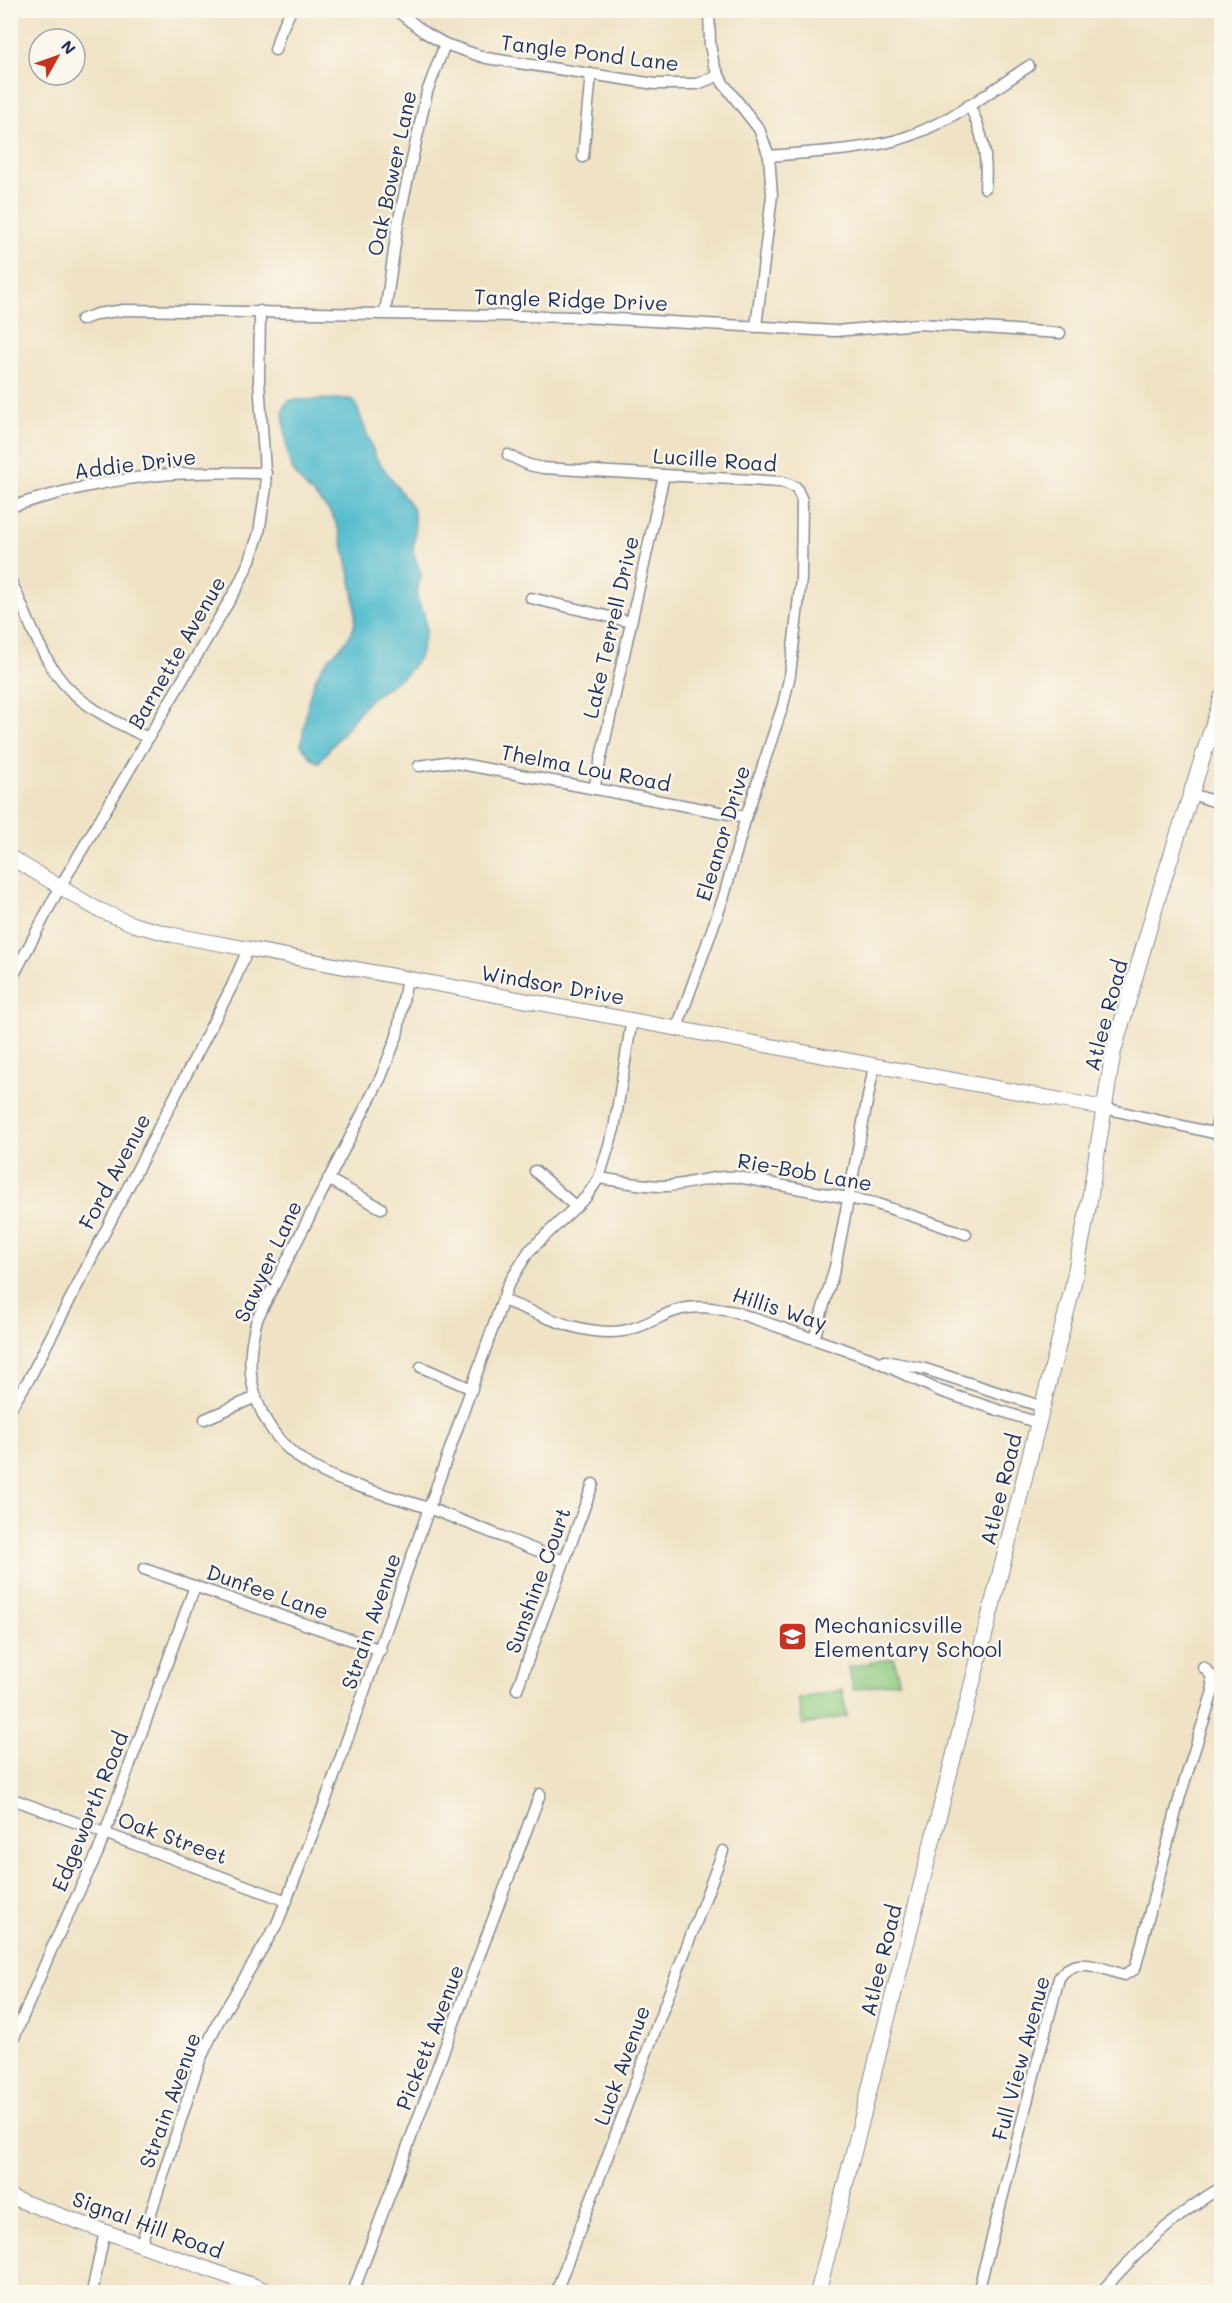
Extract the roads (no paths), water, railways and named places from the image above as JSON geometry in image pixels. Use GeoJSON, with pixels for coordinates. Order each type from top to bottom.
{"type":"FeatureCollection","features":[{"type":"Feature","properties":{"kind":"main road","name":"Atlee Road"},"geometry":{"type":"LineString","coordinates":[[818,2292],[1072,1290],[1113,1053],[1159,894],[1221,698]]}},
{"type":"Feature","properties":{"kind":"street"},"geometry":{"type":"LineString","coordinates":[[275,50],[291,10]]}},
{"type":"Feature","properties":{"kind":"street","name":"Tangle Pond Lane"},"geometry":{"type":"LineString","coordinates":[[396,10],[444,44],[486,58],[655,84],[676,85],[706,82],[718,76]]}},
{"type":"Feature","properties":{"kind":"street"},"geometry":{"type":"LineString","coordinates":[[709,10],[710,45],[718,76],[759,129],[769,156],[772,195],[756,327]]}},
{"type":"Feature","properties":{"kind":"street","name":"Oak Bower Lane"},"geometry":{"type":"LineString","coordinates":[[385,313],[398,223],[425,103],[444,44]]}},
{"type":"Feature","properties":{"kind":"street"},"geometry":{"type":"LineString","coordinates":[[769,156],[898,140],[969,105],[1029,66]]}},
{"type":"Feature","properties":{"kind":"street"},"geometry":{"type":"LineString","coordinates":[[583,157],[591,74]]}},
{"type":"Feature","properties":{"kind":"street"},"geometry":{"type":"LineString","coordinates":[[969,105],[983,138],[987,170],[986,188]]}},
{"type":"Feature","properties":{"kind":"street","name":"Tangle Ridge Drive"},"geometry":{"type":"LineString","coordinates":[[81,320],[97,314],[124,310],[260,311],[579,317],[835,331],[920,324],[1060,333]]}},
{"type":"Feature","properties":{"kind":"street","name":"Barnette Avenue"},"geometry":{"type":"LineString","coordinates":[[10,982],[60,887],[238,586],[250,560],[263,510],[266,473],[260,381],[260,311]]}},
{"type":"Feature","properties":{"kind":"street","name":"Lucille Road"},"geometry":{"type":"LineString","coordinates":[[508,455],[529,465],[543,468],[790,483],[800,493],[802,511],[801,579],[794,647]]}},
{"type":"Feature","properties":{"kind":"street","name":"Addie Drive"},"geometry":{"type":"LineString","coordinates":[[10,507],[78,488],[135,478],[197,473],[266,473]]}},
{"type":"Feature","properties":{"kind":"street","name":"Lake Terrell Drive"},"geometry":{"type":"LineString","coordinates":[[594,789],[664,475]]}},
{"type":"Feature","properties":{"kind":"street"},"geometry":{"type":"LineString","coordinates":[[10,579],[49,663],[68,688],[109,717],[148,738]]}},
{"type":"Feature","properties":{"kind":"street"},"geometry":{"type":"LineString","coordinates":[[531,598],[631,622]]}},
{"type":"Feature","properties":{"kind":"street","name":"Eleanor Drive"},"geometry":{"type":"LineString","coordinates":[[676,1028],[724,896],[746,817],[783,705],[794,647]]}},
{"type":"Feature","properties":{"kind":"street","name":"Thelma Lou Road"},"geometry":{"type":"LineString","coordinates":[[419,766],[446,762],[461,764],[746,817]]}},
{"type":"Feature","properties":{"kind":"street"},"geometry":{"type":"LineString","coordinates":[[1192,794],[1221,804]]}},
{"type":"Feature","properties":{"kind":"street","name":"Windsor Drive"},"geometry":{"type":"LineString","coordinates":[[10,857],[97,909],[135,925],[248,949],[1104,1108]]}},
{"type":"Feature","properties":{"kind":"street","name":"Ford Avenue"},"geometry":{"type":"LineString","coordinates":[[10,1409],[29,1379],[205,1038],[248,949]]}},
{"type":"Feature","properties":{"kind":"street","name":"Sawyer Lane"},"geometry":{"type":"LineString","coordinates":[[407,978],[402,1014],[391,1054],[381,1077],[257,1319],[252,1337],[249,1366],[256,1397],[268,1426],[279,1441],[297,1459],[312,1468],[328,1476],[429,1509],[564,1561]]}},
{"type":"Feature","properties":{"kind":"street","name":"Strain Avenue"},"geometry":{"type":"LineString","coordinates":[[141,2244],[200,2060],[218,2022],[276,1924],[287,1901],[381,1650],[513,1276],[529,1251],[586,1197],[599,1178],[614,1129],[632,1019]]}},
{"type":"Feature","properties":{"kind":"street"},"geometry":{"type":"LineString","coordinates":[[814,1339],[835,1267],[874,1066]]}},
{"type":"Feature","properties":{"kind":"street"},"geometry":{"type":"LineString","coordinates":[[1104,1108],[1218,1134],[1221,1106]]}},
{"type":"Feature","properties":{"kind":"street"},"geometry":{"type":"LineString","coordinates":[[535,1171],[576,1207]]}},
{"type":"Feature","properties":{"kind":"street","name":"Rie-Bob Lane"},"geometry":{"type":"LineString","coordinates":[[599,1178],[666,1186],[730,1176],[874,1203],[966,1234]]}},
{"type":"Feature","properties":{"kind":"street"},"geometry":{"type":"LineString","coordinates":[[328,1179],[381,1208]]}},
{"type":"Feature","properties":{"kind":"street","name":"Hillis Way"},"geometry":{"type":"LineString","coordinates":[[503,1300],[569,1325],[609,1332],[639,1327],[687,1308],[715,1308],[735,1312],[872,1359],[940,1391],[1038,1423]]}},
{"type":"Feature","properties":{"kind":"street","name":"Hillis Way"},"geometry":{"type":"LineString","coordinates":[[872,1359],[925,1369],[1042,1407]]}},
{"type":"Feature","properties":{"kind":"street"},"geometry":{"type":"LineString","coordinates":[[421,1367],[472,1389]]}},
{"type":"Feature","properties":{"kind":"street"},"geometry":{"type":"LineString","coordinates":[[205,1419],[256,1397]]}},
{"type":"Feature","properties":{"kind":"street","name":"Sunshine Court"},"geometry":{"type":"LineString","coordinates":[[517,1689],[593,1484]]}},
{"type":"Feature","properties":{"kind":"street","name":"Dunfee Lane"},"geometry":{"type":"LineString","coordinates":[[144,1569],[381,1650]]}},
{"type":"Feature","properties":{"kind":"street","name":"Edgeworth Road"},"geometry":{"type":"LineString","coordinates":[[10,2047],[52,1948],[98,1852],[195,1586]]}},
{"type":"Feature","properties":{"kind":"street","name":"Full View Avenue"},"geometry":{"type":"LineString","coordinates":[[978,2292],[1059,1978],[1063,1972],[1076,1965],[1087,1965],[1124,1975],[1135,1969],[1180,1796],[1213,1691],[1211,1674],[1203,1667]]}},
{"type":"Feature","properties":{"kind":"street","name":"Pickett Avenue"},"geometry":{"type":"LineString","coordinates":[[353,2292],[540,1794]]}},
{"type":"Feature","properties":{"kind":"street","name":"Oak Street"},"geometry":{"type":"LineString","coordinates":[[10,1798],[287,1901]]}},
{"type":"Feature","properties":{"kind":"street","name":"Luck Avenue"},"geometry":{"type":"LineString","coordinates":[[556,2292],[723,1851]]}},
{"type":"Feature","properties":{"kind":"street"},"geometry":{"type":"LineString","coordinates":[[1101,2292],[1156,2234],[1192,2205],[1221,2187]]}},
{"type":"Feature","properties":{"kind":"street","name":"Signal Hill Road"},"geometry":{"type":"LineString","coordinates":[[10,2197],[141,2244],[241,2287],[271,2292]]}},
{"type":"Feature","properties":{"kind":"street"},"geometry":{"type":"LineString","coordinates":[[92,2292],[105,2230]]}},
{"type":"Feature","properties":{"kind":"water"},"geometry":{"type":"Polygon","coordinates":[[[350,399],[355,402],[376,458],[414,510],[413,551],[421,574],[416,597],[424,614],[426,631],[419,658],[406,674],[369,700],[319,762],[312,759],[301,745],[308,704],[318,675],[327,661],[352,633],[355,618],[354,604],[349,570],[332,515],[298,479],[291,466],[286,446],[283,412],[290,400],[350,399]]]}},
{"type":"Feature","properties":{"kind":"place","name":"Mechanicsville Elementary School"},"geometry":{"type":"Point","coordinates":[793,1636]}}]}
